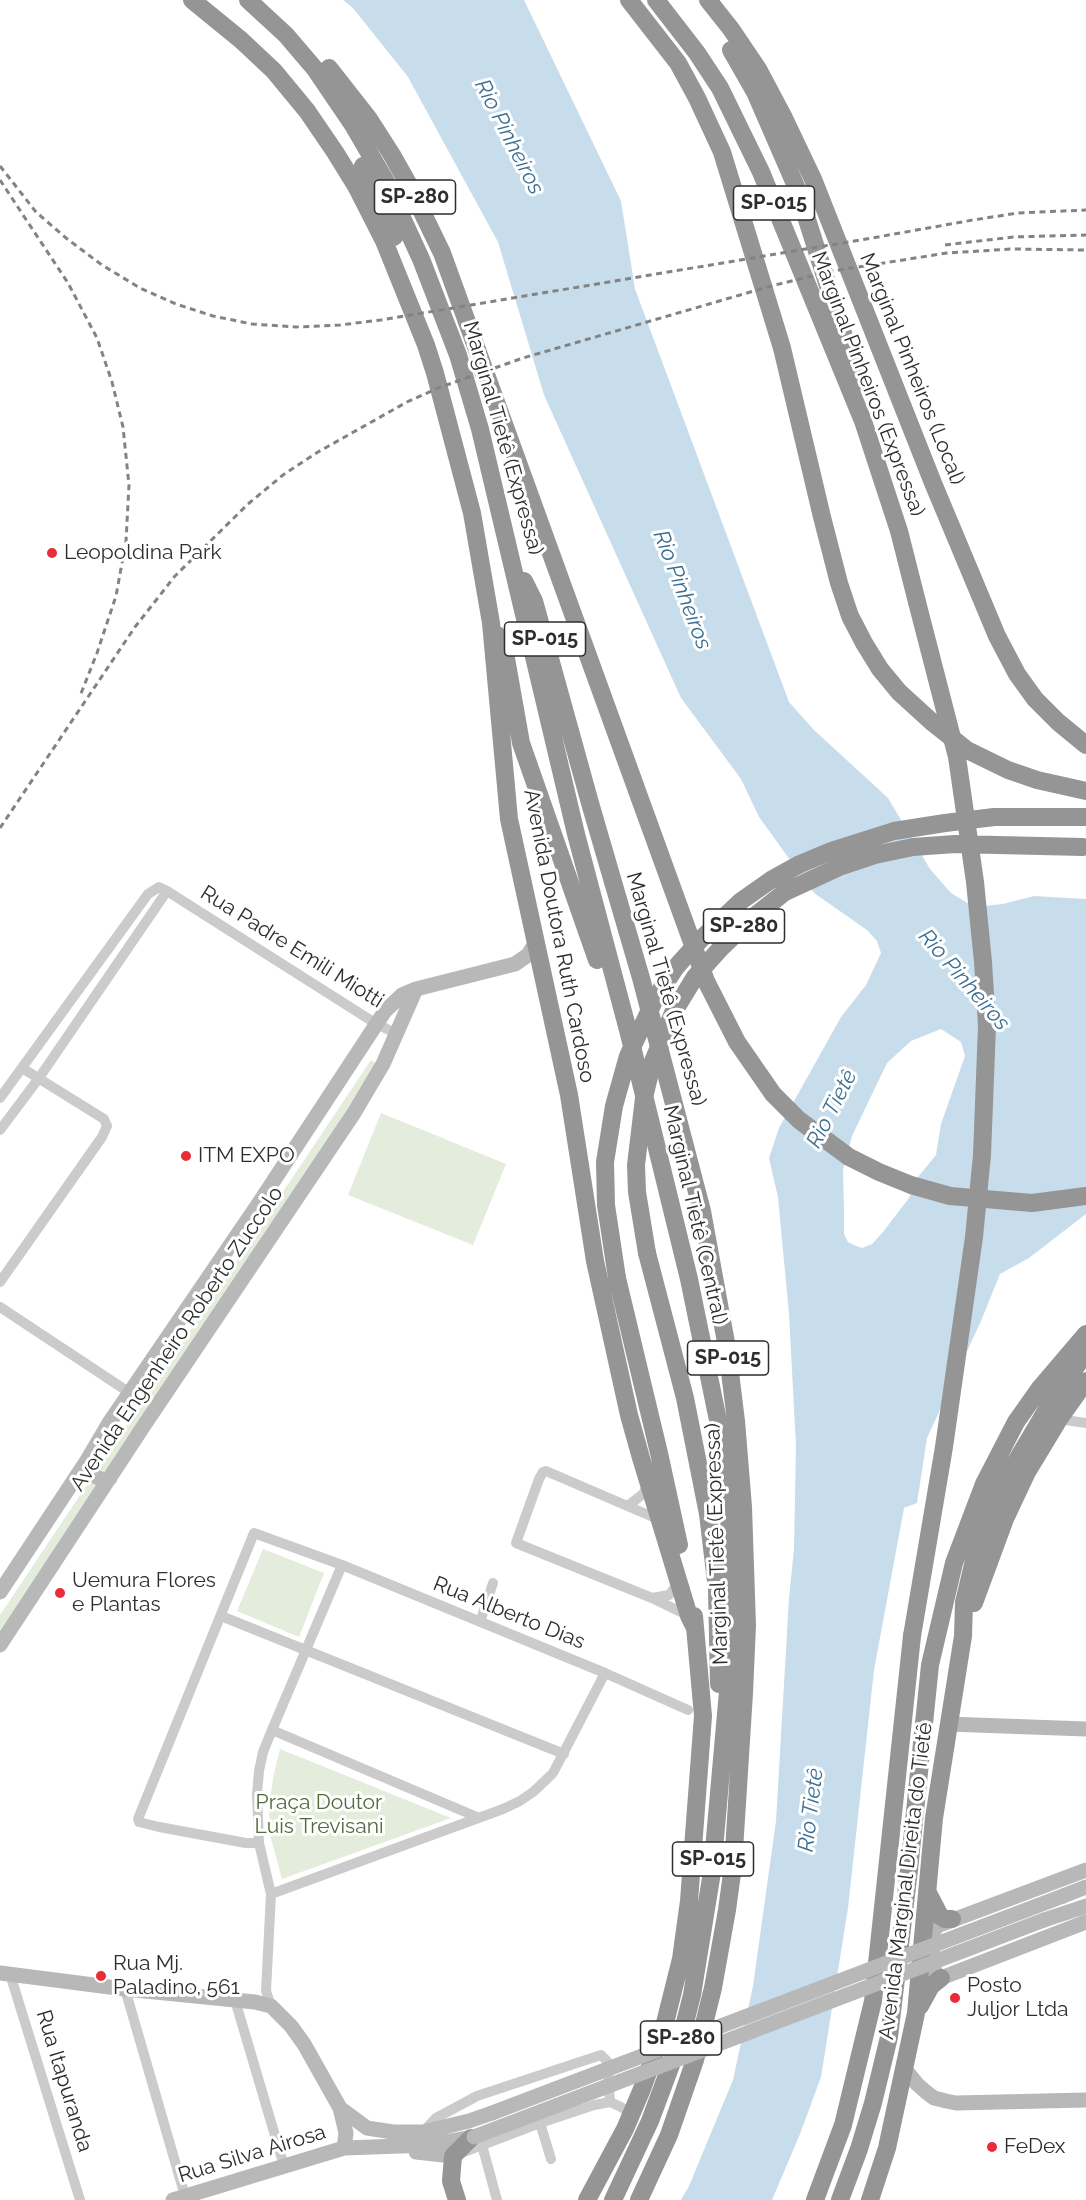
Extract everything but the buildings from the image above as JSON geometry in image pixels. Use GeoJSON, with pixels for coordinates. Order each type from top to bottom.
{"type":"FeatureCollection","features":[{"type":"Feature","properties":{"kind":"highway","name":"Avenida Doutora Ruth Cardoso"},"geometry":{"type":"LineString","coordinates":[[192,0],[241,40],[274,71],[307,111],[340,160],[366,203],[384,241],[429,354],[472,513],[490,623],[509,819],[568,1095],[602,1291],[629,1415],[692,1622]]}},
{"type":"Feature","properties":{"kind":"highway","name":"SP-015"},"geometry":{"type":"LineString","coordinates":[[248,0],[286,35]]}},
{"type":"Feature","properties":{"kind":"highway"},"geometry":{"type":"LineString","coordinates":[[629,0],[678,63],[722,152],[782,348],[839,583],[850,616],[864,643],[880,669],[899,692],[967,750],[1008,770],[1037,780],[1086,791]]}},
{"type":"Feature","properties":{"kind":"highway","name":"Marginal Pinheiros (Expressa)"},"geometry":{"type":"LineString","coordinates":[[656,0],[698,53],[740,126],[784,225],[863,421],[899,531],[957,757],[975,882],[983,962],[987,1026],[982,1155],[974,1237],[944,1447],[912,1636],[879,1951],[869,2025],[843,2125],[815,2200]]}},
{"type":"Feature","properties":{"kind":"highway"},"geometry":{"type":"LineString","coordinates":[[695,0],[742,68],[798,190],[852,358],[862,397],[863,421]]}},
{"type":"Feature","properties":{"kind":"highway","name":"Marginal Pinheiros (Local)"},"geometry":{"type":"LineString","coordinates":[[708,0],[758,69],[813,179],[933,483],[997,636],[1017,674],[1035,699],[1086,745]]}},
{"type":"Feature","properties":{"kind":"highway","name":"Marginal Tietê (Expressa)"},"geometry":{"type":"LineString","coordinates":[[286,35],[315,69],[353,125],[385,180],[450,329],[480,429],[513,565],[534,600],[641,978],[702,1211],[727,1348],[743,1507],[747,1625],[733,1866],[722,1946],[695,2060],[669,2135],[639,2200]]}},
{"type":"Feature","properties":{"kind":"highway","name":"SP-280"},"geometry":{"type":"LineString","coordinates":[[286,35],[300,40],[316,52],[369,119],[392,155],[442,253],[706,981],[737,1042],[773,1094],[799,1120],[849,1157],[900,1180],[950,1196],[1032,1203],[1086,1196]]}},
{"type":"Feature","properties":{"kind":"highway"},"geometry":{"type":"LineString","coordinates":[[315,69],[321,94],[373,185],[392,230],[409,282],[407,299]]}},
{"type":"Feature","properties":{"kind":"highway","name":"Marginal Tietê (Central)"},"geometry":{"type":"LineString","coordinates":[[513,565],[576,834],[629,1034],[689,1279],[721,1435],[727,1485],[733,1635],[712,1872],[692,1995]]}},
{"type":"Feature","properties":{"kind":"highway"},"geometry":{"type":"LineString","coordinates":[[490,623],[504,647],[521,743],[582,914],[621,1034],[652,1172],[665,1186]]}},
{"type":"Feature","properties":{"kind":"highway"},"geometry":{"type":"LineString","coordinates":[[586,2200],[600,2178],[631,2114],[663,2031],[679,1969],[685,1932],[703,1716],[691,1597],[659,1453],[616,1278],[606,1205],[606,1162],[616,1097],[628,1056],[656,997],[676,967],[700,939],[741,901],[771,880],[800,864],[831,851],[894,831],[994,817],[1086,817]]}},
{"type":"Feature","properties":{"kind":"highway","name":"SP-280"},"geometry":{"type":"LineString","coordinates":[[647,1253],[637,1192],[636,1165],[644,1098],[652,1064],[673,1013],[695,977],[752,918],[785,892],[839,867],[875,855],[913,847],[955,844],[1084,847]]}},
{"type":"Feature","properties":{"kind":"highway","name":"SP-015"},"geometry":{"type":"LineString","coordinates":[[647,1253],[685,1398],[708,1514],[717,1590],[719,1697],[726,1723]]}},
{"type":"Feature","properties":{"kind":"highway"},"geometry":{"type":"LineString","coordinates":[[840,2200],[873,2103],[889,2037],[930,1665],[954,1563],[984,1484],[1016,1422],[1040,1388],[1086,1334]]}},
{"type":"Feature","properties":{"kind":"highway"},"geometry":{"type":"LineString","coordinates":[[963,1636],[964,1602],[975,1552],[987,1520],[1035,1426],[1086,1353]]}},
{"type":"Feature","properties":{"kind":"highway"},"geometry":{"type":"LineString","coordinates":[[963,1636],[1005,1519],[1028,1472],[1059,1419],[1086,1381]]}},
{"type":"Feature","properties":{"kind":"highway","name":"Avenida Marginal Direita do Tietê"},"geometry":{"type":"LineString","coordinates":[[870,2200],[887,2148],[916,2013],[934,1818],[963,1636]]}},
{"type":"Feature","properties":{"kind":"highway"},"geometry":{"type":"LineString","coordinates":[[928,1893],[940,1916],[952,1919]]}},
{"type":"Feature","properties":{"kind":"highway"},"geometry":{"type":"LineString","coordinates":[[916,2013],[931,1986],[941,1978]]}},
{"type":"Feature","properties":{"kind":"highway","name":"SP-280"},"geometry":{"type":"LineString","coordinates":[[613,2200],[666,2081],[692,1995]]}},
{"type":"Feature","properties":{"kind":"highway"},"geometry":{"type":"LineString","coordinates":[[457,2200],[451,2174],[453,2156],[476,2140]]}},
{"type":"Feature","properties":{"kind":"street"},"geometry":{"type":"LineString","coordinates":[[0,1098],[148,894],[159,887],[167,891],[39,1078],[0,1130]]}},
{"type":"Feature","properties":{"kind":"street","name":"Rua Padre Emili Miotti"},"geometry":{"type":"LineString","coordinates":[[167,891],[375,1023],[397,1034]]}},
{"type":"Feature","properties":{"kind":"street","name":"Avenida Engenheiro Roberto Zuccolo"},"geometry":{"type":"LineString","coordinates":[[0,1592],[86,1462],[108,1423],[200,1290],[357,1054],[375,1023],[392,1002],[416,989],[501,968],[523,960],[536,942]]}},
{"type":"Feature","properties":{"kind":"street","name":"Avenida Engenheiro Roberto Zuccolo"},"geometry":{"type":"LineString","coordinates":[[501,968],[530,969],[544,978]]}},
{"type":"Feature","properties":{"kind":"street","name":"Avenida Engenheiro Roberto Zuccolo"},"geometry":{"type":"LineString","coordinates":[[0,1645],[226,1302],[354,1113],[383,1064],[416,989]]}},
{"type":"Feature","properties":{"kind":"street"},"geometry":{"type":"LineString","coordinates":[[357,1054],[370,1052],[376,1055],[383,1064]]}},
{"type":"Feature","properties":{"kind":"street"},"geometry":{"type":"LineString","coordinates":[[0,1282],[106,1129],[104,1119],[22,1068]]}},
{"type":"Feature","properties":{"kind":"street"},"geometry":{"type":"LineString","coordinates":[[200,1290],[212,1288],[219,1290],[224,1294],[226,1302]]}},
{"type":"Feature","properties":{"kind":"street"},"geometry":{"type":"LineString","coordinates":[[0,1306],[130,1393]]}},
{"type":"Feature","properties":{"kind":"street"},"geometry":{"type":"LineString","coordinates":[[1059,1419],[1086,1423]]}},
{"type":"Feature","properties":{"kind":"street"},"geometry":{"type":"LineString","coordinates":[[86,1462],[90,1474],[96,1478],[110,1478]]}},
{"type":"Feature","properties":{"kind":"street"},"geometry":{"type":"LineString","coordinates":[[660,1520],[629,1505],[543,1472],[516,1539],[517,1544],[652,1598],[692,1622]]}},
{"type":"Feature","properties":{"kind":"street"},"geometry":{"type":"LineString","coordinates":[[629,1505],[644,1494],[649,1482]]}},
{"type":"Feature","properties":{"kind":"street","name":"Rua Alberto Dias"},"geometry":{"type":"LineString","coordinates":[[221,1616],[254,1533],[314,1553],[605,1673],[688,1710]]}},
{"type":"Feature","properties":{"kind":"street"},"geometry":{"type":"LineString","coordinates":[[260,1996],[271,1894],[259,1843],[257,1794],[263,1752],[342,1565]]}},
{"type":"Feature","properties":{"kind":"street"},"geometry":{"type":"LineString","coordinates":[[652,1598],[669,1595],[679,1582]]}},
{"type":"Feature","properties":{"kind":"street"},"geometry":{"type":"LineString","coordinates":[[480,1622],[494,1583]]}},
{"type":"Feature","properties":{"kind":"street"},"geometry":{"type":"LineString","coordinates":[[259,1843],[246,1843],[159,1827],[139,1822],[138,1819],[221,1616],[564,1754]]}},
{"type":"Feature","properties":{"kind":"street"},"geometry":{"type":"LineString","coordinates":[[271,1894],[502,1809],[533,1792],[553,1773],[605,1673]]}},
{"type":"Feature","properties":{"kind":"street"},"geometry":{"type":"LineString","coordinates":[[948,1724],[1086,1729]]}},
{"type":"Feature","properties":{"kind":"street"},"geometry":{"type":"LineString","coordinates":[[272,1730],[477,1817]]}},
{"type":"Feature","properties":{"kind":"street"},"geometry":{"type":"LineString","coordinates":[[1086,1870],[937,1926],[931,1936],[932,1966],[936,1975],[941,1978],[1086,1922]]}},
{"type":"Feature","properties":{"kind":"street"},"geometry":{"type":"LineString","coordinates":[[340,2108],[367,2128],[393,2132],[423,2132],[469,2121],[1086,1887]]}},
{"type":"Feature","properties":{"kind":"street","name":"Rua Silva Airosa"},"geometry":{"type":"LineString","coordinates":[[179,2198],[344,2148],[429,2145],[476,2140],[1044,1920],[1086,1906]]}},
{"type":"Feature","properties":{"kind":"street"},"geometry":{"type":"LineString","coordinates":[[5,1974],[235,2000],[260,1996]]}},
{"type":"Feature","properties":{"kind":"street","name":"Rua Itapuranda"},"geometry":{"type":"LineString","coordinates":[[5,1974],[80,2200]]}},
{"type":"Feature","properties":{"kind":"street"},"geometry":{"type":"LineString","coordinates":[[125,1989],[179,2198]]}},
{"type":"Feature","properties":{"kind":"street"},"geometry":{"type":"LineString","coordinates":[[260,1996],[291,2026],[304,2044],[340,2108],[346,2133],[344,2148]]}},
{"type":"Feature","properties":{"kind":"street"},"geometry":{"type":"LineString","coordinates":[[235,2000],[284,2166]]}},
{"type":"Feature","properties":{"kind":"street"},"geometry":{"type":"LineString","coordinates":[[423,2132],[436,2118],[461,2103],[601,2055],[607,2061],[610,2102]]}},
{"type":"Feature","properties":{"kind":"street"},"geometry":{"type":"LineString","coordinates":[[904,2068],[917,2084],[934,2098],[956,2103],[1086,2100]]}},
{"type":"Feature","properties":{"kind":"street"},"geometry":{"type":"LineString","coordinates":[[497,2200],[476,2140],[610,2102],[631,2114]]}},
{"type":"Feature","properties":{"kind":"street"},"geometry":{"type":"LineString","coordinates":[[540,2123],[551,2159]]}},
{"type":"Feature","properties":{"kind":"street"},"geometry":{"type":"LineString","coordinates":[[399,2146],[417,2153],[453,2156]]}},
{"type":"Feature","properties":{"kind":"green space"},"geometry":{"type":"Polygon","coordinates":[[[371,1060],[380,1066],[0,1638],[0,1615],[371,1060]]]}},
{"type":"Feature","properties":{"kind":"green space"},"geometry":{"type":"Polygon","coordinates":[[[381,1113],[506,1164],[473,1245],[348,1195],[381,1113]]]}},
{"type":"Feature","properties":{"kind":"green space"},"geometry":{"type":"Polygon","coordinates":[[[263,1549],[324,1573],[299,1637],[237,1611],[263,1549]]]}},
{"type":"Feature","properties":{"kind":"green space","name":"Praça Doutor Luis Trevisani"},"geometry":{"type":"Polygon","coordinates":[[[280,1749],[451,1818],[282,1879],[270,1835],[269,1808],[280,1749]]]}},
{"type":"Feature","properties":{"kind":"water"},"geometry":{"type":"Polygon","coordinates":[[[343,0],[524,0],[621,201],[635,289],[789,702],[814,730],[888,798],[930,869],[951,893],[974,907],[1003,904],[1034,896],[1086,899],[1086,1214],[1029,1258],[1000,1274],[927,1438],[917,1503],[904,1508],[874,1670],[848,1908],[821,2077],[772,2200],[681,2200],[733,2080],[753,1986],[776,1821],[794,1549],[796,1446],[789,1314],[778,1197],[769,1158],[779,1128],[841,1017],[866,985],[881,953],[877,941],[867,930],[814,893],[759,817],[741,779],[681,698],[544,395],[498,242],[408,77],[353,8],[343,0]],[[941,1029],[911,1041],[887,1063],[852,1136],[843,1170],[844,1234],[848,1242],[862,1248],[872,1244],[909,1198],[918,1177],[936,1155],[941,1124],[965,1056],[961,1042],[941,1029]]]}},
{"type":"Feature","properties":{"kind":"railway"},"geometry":{"type":"LineString","coordinates":[[0,166],[36,212],[102,265],[140,288],[176,304],[213,316],[252,324],[296,327],[381,320],[1018,213],[1086,210]]}},
{"type":"Feature","properties":{"kind":"railway"},"geometry":{"type":"LineString","coordinates":[[0,180],[68,283],[97,338],[112,382],[123,427],[129,485],[126,541],[116,596],[80,696]]}},
{"type":"Feature","properties":{"kind":"railway"},"geometry":{"type":"LineString","coordinates":[[945,245],[1013,237],[1086,235]]}},
{"type":"Feature","properties":{"kind":"railway"},"geometry":{"type":"LineString","coordinates":[[0,828],[135,627],[175,576],[248,504],[283,475],[318,452],[407,402],[438,388],[523,358],[771,286],[833,271],[947,253],[1012,249],[1086,250]]}},
{"type":"Feature","properties":{"kind":"place","name":"Leopoldina Park"},"geometry":{"type":"Point","coordinates":[52,553]}},
{"type":"Feature","properties":{"kind":"place","name":"ITM EXPO"},"geometry":{"type":"Point","coordinates":[186,1156]}},
{"type":"Feature","properties":{"kind":"place","name":"Uemura Flores e Plantas"},"geometry":{"type":"Point","coordinates":[60,1593]}},
{"type":"Feature","properties":{"kind":"place","name":"Rua Mj. Paladino, 561"},"geometry":{"type":"Point","coordinates":[101,1976]}},
{"type":"Feature","properties":{"kind":"place","name":"Posto Juljor Ltda"},"geometry":{"type":"Point","coordinates":[955,1998]}},
{"type":"Feature","properties":{"kind":"place","name":"FeDex"},"geometry":{"type":"Point","coordinates":[992,2147]}},
{"type":"Feature","properties":{"kind":"water label","name":"Rio Pinheiros"},"geometry":{"type":"Point","coordinates":[509,137]}},
{"type":"Feature","properties":{"kind":"water label","name":"Rio Pinheiros"},"geometry":{"type":"Point","coordinates":[682,590]}},
{"type":"Feature","properties":{"kind":"water label","name":"Rio Pinheiros"},"geometry":{"type":"Point","coordinates":[964,980]}},
{"type":"Feature","properties":{"kind":"water label","name":"Rio Tietê"},"geometry":{"type":"Point","coordinates":[832,1109]}},
{"type":"Feature","properties":{"kind":"water label","name":"Rio Tietê"},"geometry":{"type":"Point","coordinates":[811,1810]}}]}
